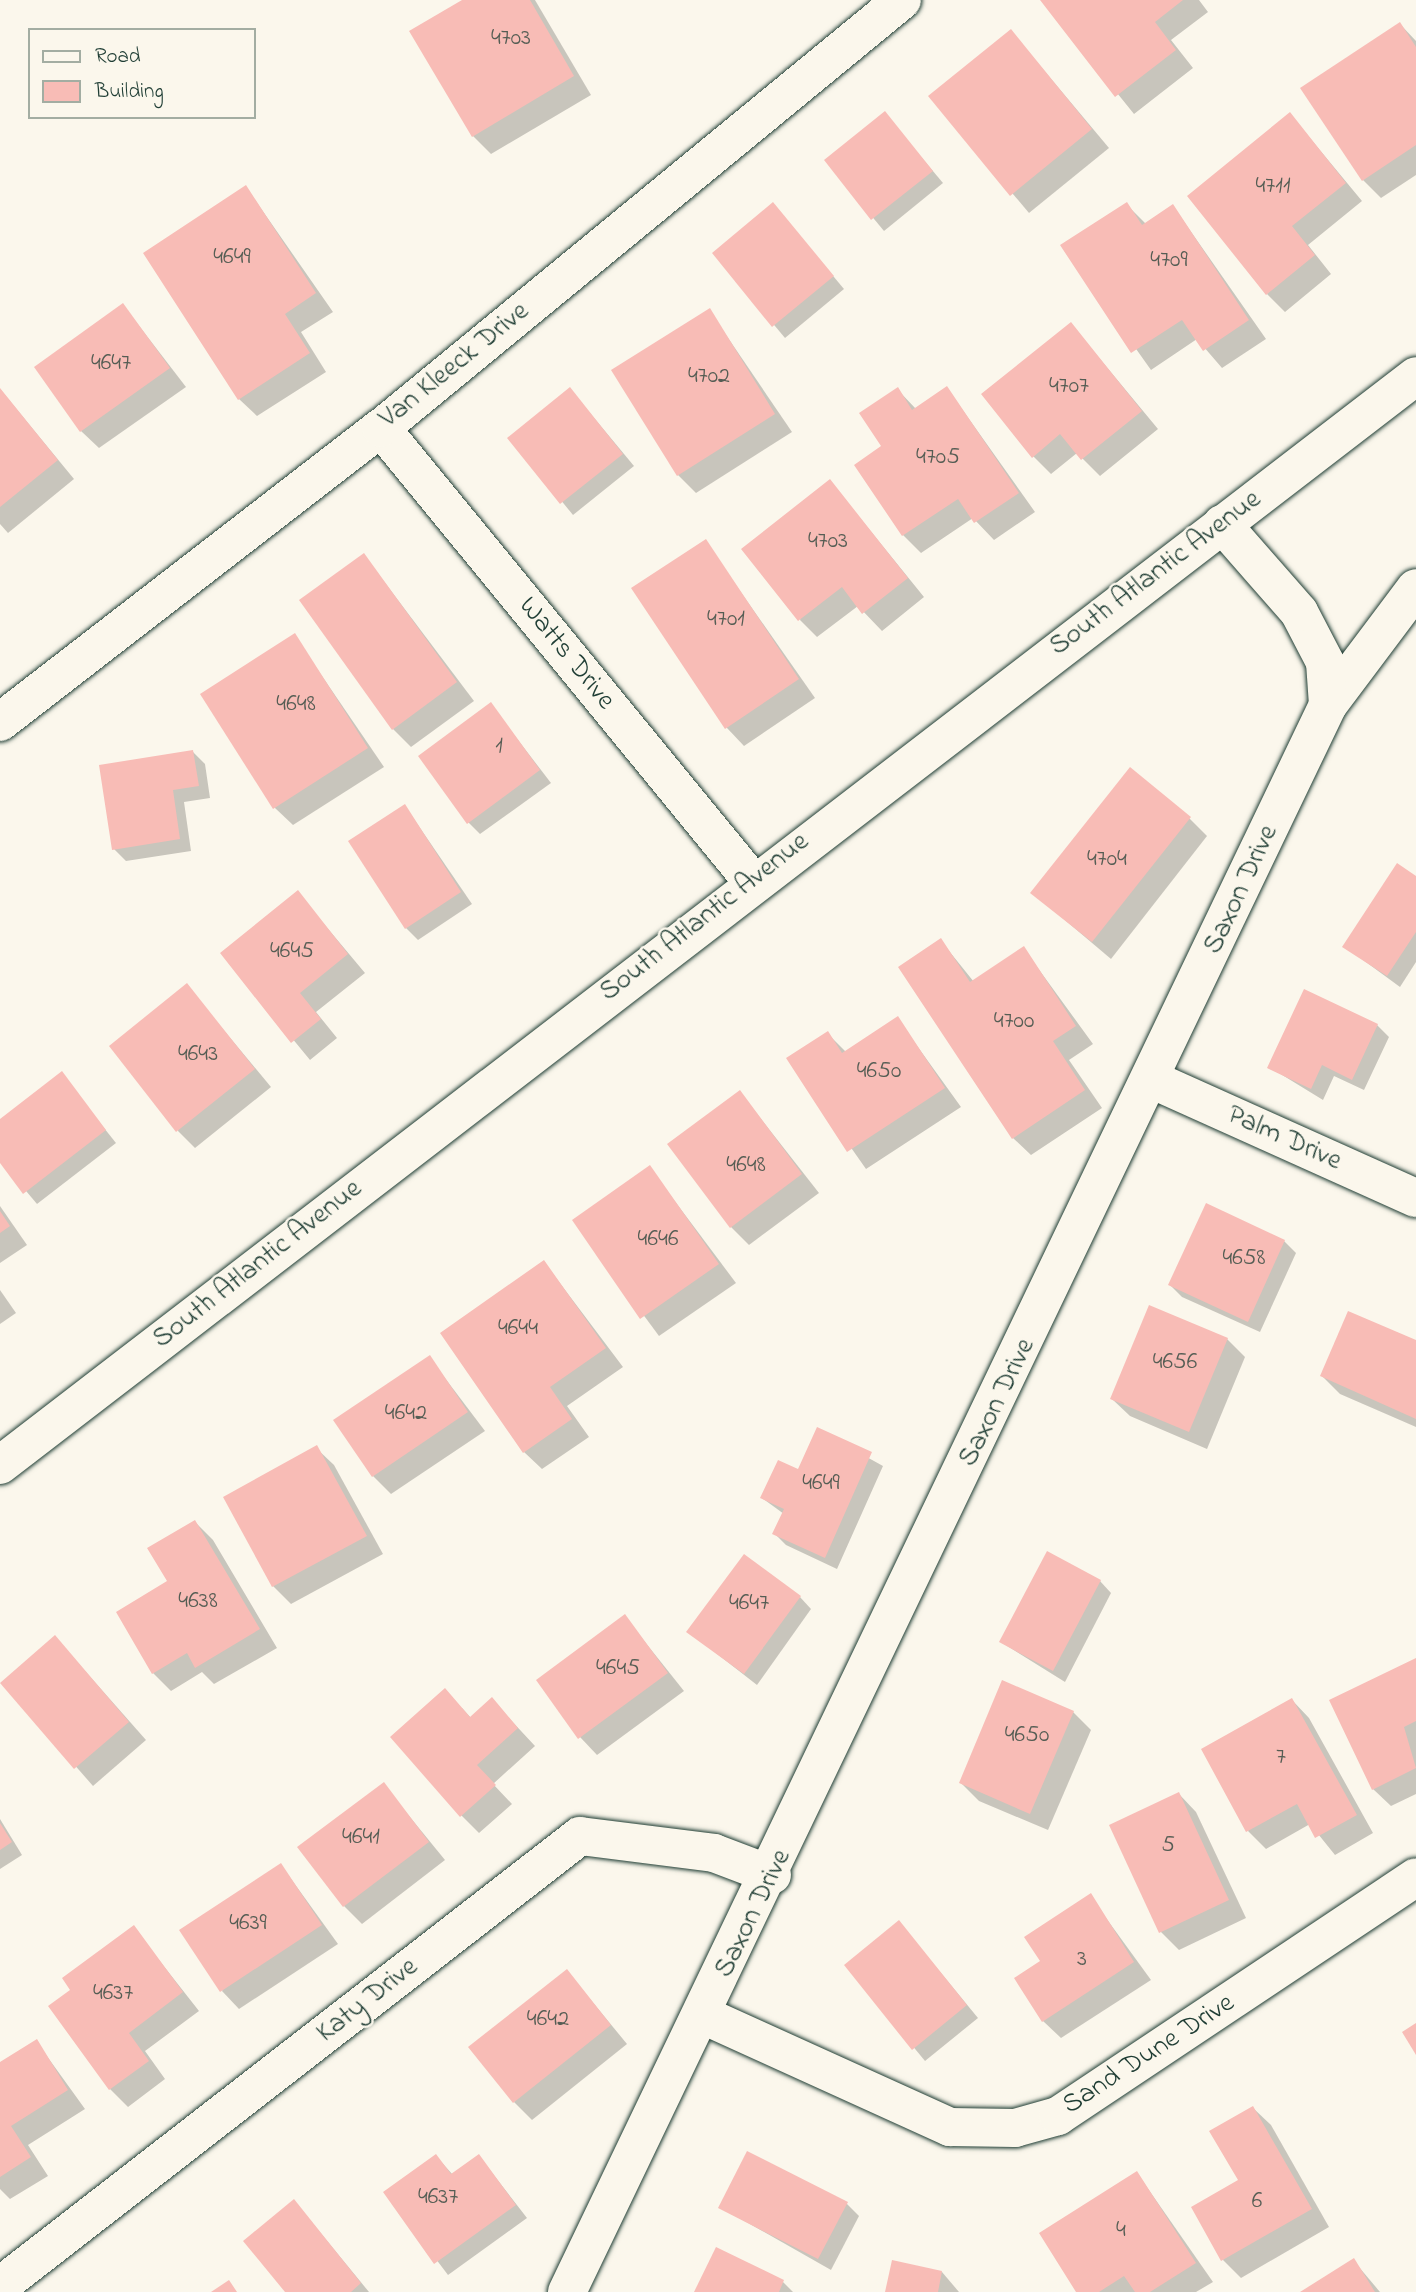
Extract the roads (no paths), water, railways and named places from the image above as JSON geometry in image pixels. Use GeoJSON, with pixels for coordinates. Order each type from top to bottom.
{"type":"FeatureCollection","features":[{"type":"Feature","properties":{"kind":"street","name":"Van Kleeck Drive"},"geometry":{"type":"LineString","coordinates":[[0,722],[381,428],[902,0]]}},
{"type":"Feature","properties":{"kind":"street","name":"South Atlantic Avenue"},"geometry":{"type":"LineString","coordinates":[[0,1465],[752,881],[1416,376]]}},
{"type":"Feature","properties":{"kind":"street","name":"Watts Drive"},"geometry":{"type":"LineString","coordinates":[[381,428],[752,881]]}},
{"type":"Feature","properties":{"kind":"street","name":"Saxon Drive"},"geometry":{"type":"LineString","coordinates":[[567,2292],[705,2016],[1153,1080],[1328,705],[1325,662],[1300,612],[1222,524]]}},
{"type":"Feature","properties":{"kind":"street"},"geometry":{"type":"LineString","coordinates":[[1328,705],[1416,588]]}},
{"type":"Feature","properties":{"kind":"street","name":"Palm Drive"},"geometry":{"type":"LineString","coordinates":[[1153,1080],[1416,1198]]}},
{"type":"Feature","properties":{"kind":"street","name":"Katy Drive"},"geometry":{"type":"LineString","coordinates":[[0,2286],[580,1836],[714,1853],[772,1875]]}},
{"type":"Feature","properties":{"kind":"street","name":"Sand Dune Drive"},"geometry":{"type":"LineString","coordinates":[[705,2016],[950,2127],[1015,2128],[1058,2116],[1416,1877]]}}]}
